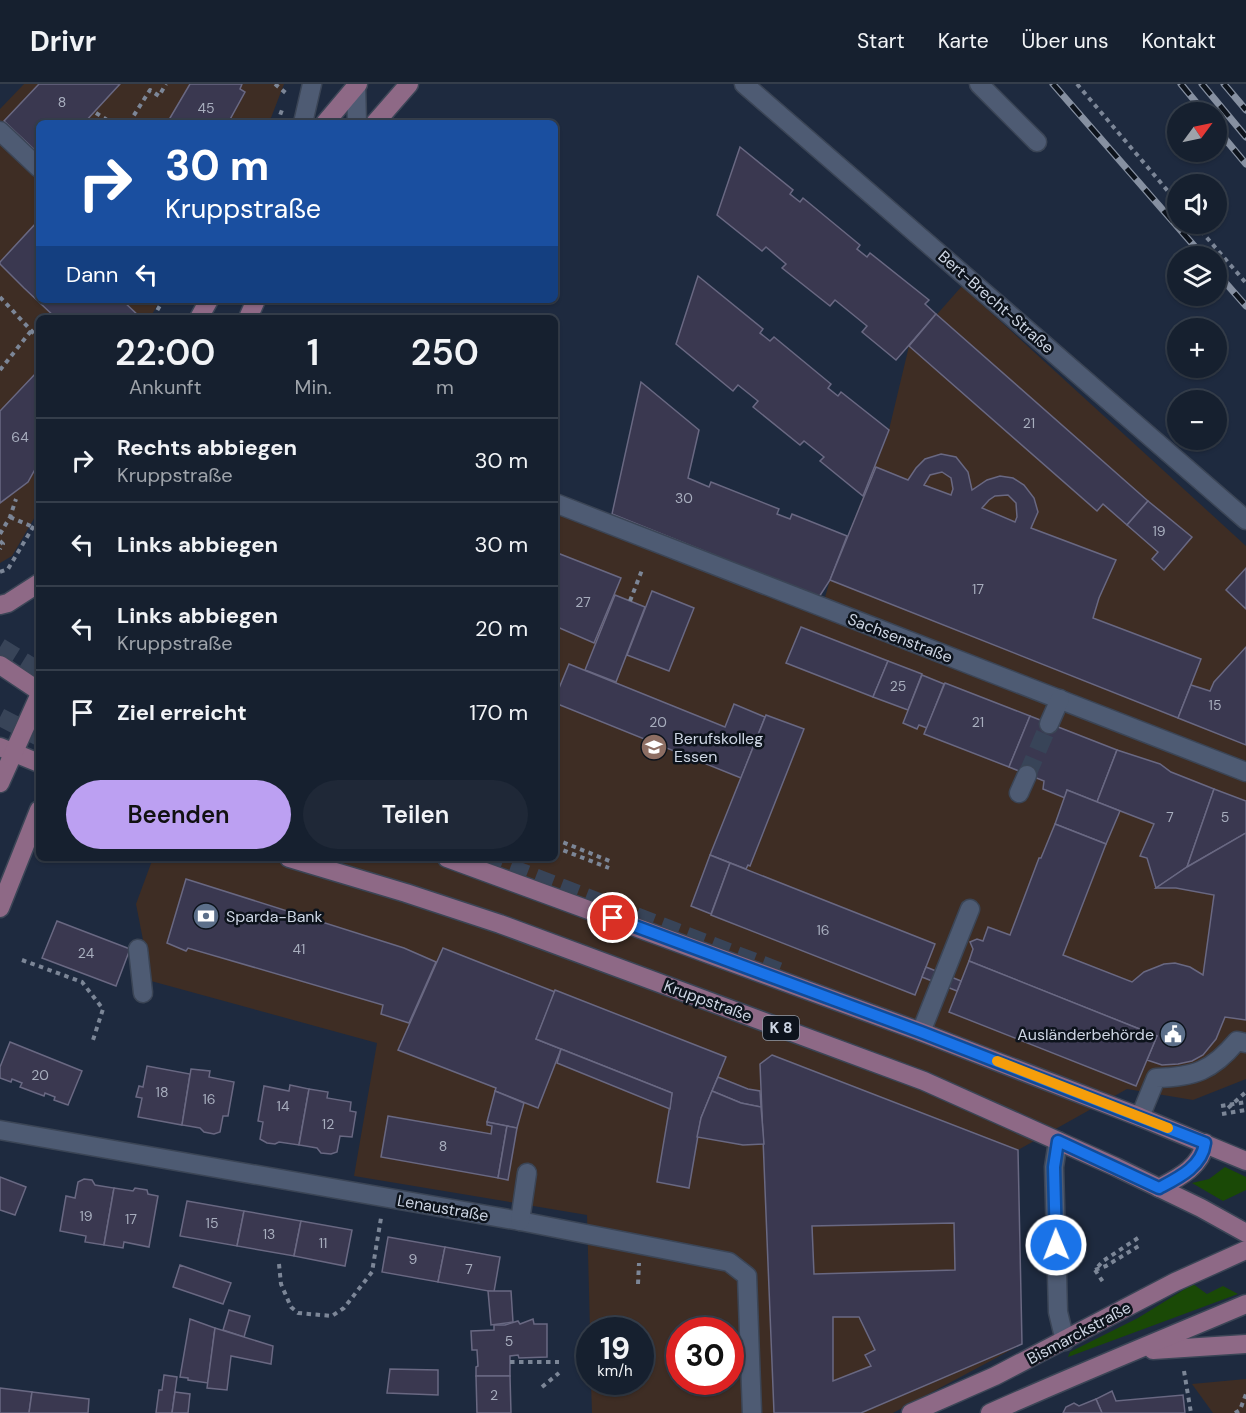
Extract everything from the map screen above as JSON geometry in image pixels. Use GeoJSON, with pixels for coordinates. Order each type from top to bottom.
{"type":"FeatureCollection","features":[{"type":"Feature","properties":{"kind":"main road"},"geometry":{"type":"LineString","coordinates":[[378,120],[409,84]]}},
{"type":"Feature","properties":{"kind":"main road"},"geometry":{"type":"LineString","coordinates":[[328,120],[357,85]]}},
{"type":"Feature","properties":{"kind":"main road"},"geometry":{"type":"LineString","coordinates":[[0,605],[8,603],[36,585]]}},
{"type":"Feature","properties":{"kind":"main road"},"geometry":{"type":"LineString","coordinates":[[0,665],[36,689]]}},
{"type":"Feature","properties":{"kind":"main road"},"geometry":{"type":"LineString","coordinates":[[0,783],[7,750],[36,701]]}},
{"type":"Feature","properties":{"kind":"main road"},"geometry":{"type":"LineString","coordinates":[[7,750],[36,762]]}},
{"type":"Feature","properties":{"kind":"main road"},"geometry":{"type":"LineString","coordinates":[[0,908],[36,818]]}},
{"type":"Feature","properties":{"kind":"main road","name":"Kruppstraße"},"geometry":{"type":"LineString","coordinates":[[299,861],[500,924],[924,1081],[1159,1188],[1246,1233]]}},
{"type":"Feature","properties":{"kind":"main road"},"geometry":{"type":"LineString","coordinates":[[455,861],[921,1032],[1246,1161]]}},
{"type":"Feature","properties":{"kind":"main road"},"geometry":{"type":"LineString","coordinates":[[1159,1188],[1194,1166],[1200,1158],[1205,1143]]}},
{"type":"Feature","properties":{"kind":"main road"},"geometry":{"type":"LineString","coordinates":[[1224,1151],[1246,1150]]}},
{"type":"Feature","properties":{"kind":"main road","name":"Bismarckstraße"},"geometry":{"type":"LineString","coordinates":[[911,1413],[995,1376],[1175,1282],[1246,1250]]}},
{"type":"Feature","properties":{"kind":"main road","name":"Bismarckstraße"},"geometry":{"type":"LineString","coordinates":[[990,1413],[1065,1379],[1246,1304]]}},
{"type":"Feature","properties":{"kind":"main road"},"geometry":{"type":"LineString","coordinates":[[1136,1351],[1246,1344]]}},
{"type":"Feature","properties":{"kind":"street"},"geometry":{"type":"LineString","coordinates":[[304,120],[312,84]]}},
{"type":"Feature","properties":{"kind":"street","name":"Bert-Brecht-Straße"},"geometry":{"type":"LineString","coordinates":[[744,84],[1246,520]]}},
{"type":"Feature","properties":{"kind":"street"},"geometry":{"type":"LineString","coordinates":[[979,84],[1037,142]]}},
{"type":"Feature","properties":{"kind":"street"},"geometry":{"type":"LineString","coordinates":[[357,85],[357,120]]}},
{"type":"Feature","properties":{"kind":"street"},"geometry":{"type":"LineString","coordinates":[[0,131],[36,165]]}},
{"type":"Feature","properties":{"kind":"street","name":"Sachsenstraße"},"geometry":{"type":"LineString","coordinates":[[558,504],[1246,772]]}},
{"type":"Feature","properties":{"kind":"street"},"geometry":{"type":"LineString","coordinates":[[1049,723],[1060,699]]}},
{"type":"Feature","properties":{"kind":"street"},"geometry":{"type":"LineString","coordinates":[[1019,793],[1027,775]]}},
{"type":"Feature","properties":{"kind":"street"},"geometry":{"type":"LineString","coordinates":[[921,1032],[970,909]]}},
{"type":"Feature","properties":{"kind":"street"},"geometry":{"type":"LineString","coordinates":[[138,949],[142,993]]}},
{"type":"Feature","properties":{"kind":"street"},"geometry":{"type":"LineString","coordinates":[[1140,1117],[1156,1078],[1183,1078],[1204,1071],[1228,1052],[1237,1041],[1246,1043]]}},
{"type":"Feature","properties":{"kind":"street","name":"Lenaustraße"},"geometry":{"type":"LineString","coordinates":[[0,1130],[520,1221],[729,1262],[747,1276],[752,1413]]}},
{"type":"Feature","properties":{"kind":"street"},"geometry":{"type":"LineString","coordinates":[[1058,1141],[1054,1167],[1058,1312],[1065,1341]]}},
{"type":"Feature","properties":{"kind":"street"},"geometry":{"type":"LineString","coordinates":[[520,1221],[527,1173]]}},
{"type":"Feature","properties":{"kind":"path"},"geometry":{"type":"LineString","coordinates":[[131,120],[150,90],[159,96],[166,84]]}},
{"type":"Feature","properties":{"kind":"path"},"geometry":{"type":"LineString","coordinates":[[275,84],[288,95]]}},
{"type":"Feature","properties":{"kind":"path"},"geometry":{"type":"LineString","coordinates":[[1077,84],[1167,190]]}},
{"type":"Feature","properties":{"kind":"path"},"geometry":{"type":"LineString","coordinates":[[96,113],[107,120]]}},
{"type":"Feature","properties":{"kind":"path"},"geometry":{"type":"LineString","coordinates":[[1204,234],[1246,284]]}},
{"type":"Feature","properties":{"kind":"path"},"geometry":{"type":"LineString","coordinates":[[0,297],[36,336]]}},
{"type":"Feature","properties":{"kind":"path"},"geometry":{"type":"LineString","coordinates":[[0,370],[31,331]]}},
{"type":"Feature","properties":{"kind":"path"},"geometry":{"type":"LineString","coordinates":[[0,534],[10,517],[16,499]]}},
{"type":"Feature","properties":{"kind":"path"},"geometry":{"type":"LineString","coordinates":[[10,517],[33,527]]}},
{"type":"Feature","properties":{"kind":"path"},"geometry":{"type":"LineString","coordinates":[[0,572],[8,569],[36,522]]}},
{"type":"Feature","properties":{"kind":"path"},"geometry":{"type":"LineString","coordinates":[[0,541],[3,544],[0,549]]}},
{"type":"Feature","properties":{"kind":"path"},"geometry":{"type":"LineString","coordinates":[[630,601],[642,570]]}},
{"type":"Feature","properties":{"kind":"path"},"geometry":{"type":"LineString","coordinates":[[558,840],[612,862]]}},
{"type":"Feature","properties":{"kind":"path"},"geometry":{"type":"LineString","coordinates":[[558,848],[609,868]]}},
{"type":"Feature","properties":{"kind":"path"},"geometry":{"type":"LineString","coordinates":[[22,960],[82,982],[103,1010],[93,1040]]}},
{"type":"Feature","properties":{"kind":"path"},"geometry":{"type":"LineString","coordinates":[[1228,1108],[1246,1092]]}},
{"type":"Feature","properties":{"kind":"path"},"geometry":{"type":"LineString","coordinates":[[1221,1106],[1246,1102]]}},
{"type":"Feature","properties":{"kind":"path"},"geometry":{"type":"LineString","coordinates":[[1222,1114],[1246,1110]]}},
{"type":"Feature","properties":{"kind":"path"},"geometry":{"type":"LineString","coordinates":[[279,1264],[281,1284],[291,1307],[298,1313],[332,1316],[344,1308],[372,1272],[381,1215]]}},
{"type":"Feature","properties":{"kind":"path"},"geometry":{"type":"LineString","coordinates":[[1095,1270],[1103,1261],[1138,1238]]}},
{"type":"Feature","properties":{"kind":"path"},"geometry":{"type":"LineString","coordinates":[[1095,1270],[1106,1266],[1142,1244]]}},
{"type":"Feature","properties":{"kind":"path"},"geometry":{"type":"LineString","coordinates":[[1095,1270],[1103,1282]]}},
{"type":"Feature","properties":{"kind":"path"},"geometry":{"type":"LineString","coordinates":[[638,1284],[639,1271]]}},
{"type":"Feature","properties":{"kind":"path"},"geometry":{"type":"LineString","coordinates":[[510,1362],[559,1362]]}},
{"type":"Feature","properties":{"kind":"path"},"geometry":{"type":"LineString","coordinates":[[1184,1371],[1191,1413]]}},
{"type":"Feature","properties":{"kind":"path"},"geometry":{"type":"LineString","coordinates":[[542,1387],[559,1373]]}},
{"type":"Feature","properties":{"kind":"path"},"geometry":{"type":"LineString","coordinates":[[1235,1413],[1240,1410],[1246,1394]]}},
{"type":"Feature","properties":{"kind":"shaded area"},"geometry":{"type":"Polygon","coordinates":[[[24,84],[284,84],[270,120],[36,120],[36,157],[0,124],[0,109],[24,84]]]}},
{"type":"Feature","properties":{"kind":"shaded area"},"geometry":{"type":"Polygon","coordinates":[[[0,134],[36,168],[36,303],[158,303],[152,315],[36,315],[36,515],[12,556],[0,563],[0,134]]]}},
{"type":"Feature","properties":{"kind":"shaded area"},"geometry":{"type":"Polygon","coordinates":[[[962,286],[1246,546],[1246,1079],[1193,1100],[1127,1089],[1018,1150],[1022,1344],[893,1413],[592,1413],[591,1395],[654,1395],[654,1317],[590,1317],[587,1215],[354,1176],[377,1043],[151,981],[136,904],[152,861],[558,861],[558,508],[821,611],[830,580],[888,434],[909,346],[962,286]]]}},
{"type":"Feature","properties":{"kind":"shaded area"},"geometry":{"type":"Polygon","coordinates":[[[1246,1379],[1246,1413],[1213,1413],[1192,1384],[1246,1379]]]}},
{"type":"Feature","properties":{"kind":"green space"},"geometry":{"type":"Polygon","coordinates":[[[1225,1167],[1246,1177],[1246,1190],[1223,1201],[1192,1183],[1209,1179],[1225,1167]]]}},
{"type":"Feature","properties":{"kind":"green space"},"geometry":{"type":"Polygon","coordinates":[[[1193,1284],[1207,1294],[1223,1286],[1238,1294],[1068,1357],[1070,1352],[1138,1318],[1193,1284]]]}},
{"type":"Feature","properties":{"kind":"building"},"geometry":{"type":"Polygon","coordinates":[[[39,84],[120,84],[87,120],[36,120],[36,151],[4,121],[39,84]]]}},
{"type":"Feature","properties":{"kind":"building"},"geometry":{"type":"Polygon","coordinates":[[[190,84],[242,84],[240,89],[245,92],[230,120],[169,120],[190,84]]]}},
{"type":"Feature","properties":{"kind":"building"},"geometry":{"type":"Polygon","coordinates":[[[740,147],[793,190],[790,194],[800,202],[803,198],[860,245],[857,249],[867,257],[870,253],[929,300],[925,304],[936,314],[896,360],[862,332],[867,326],[835,300],[830,306],[782,268],[786,264],[766,247],[762,251],[717,215],[740,147]]]}},
{"type":"Feature","properties":{"kind":"building"},"geometry":{"type":"Polygon","coordinates":[[[36,223],[36,299],[0,262],[36,223]]]}},
{"type":"Feature","properties":{"kind":"building"},"geometry":{"type":"Polygon","coordinates":[[[698,276],[763,329],[760,333],[770,341],[774,337],[831,384],[828,388],[838,396],[841,392],[889,430],[863,496],[820,461],[824,457],[804,441],[800,445],[753,407],[758,401],[738,385],[733,391],[676,344],[698,276]]]}},
{"type":"Feature","properties":{"kind":"building"},"geometry":{"type":"Polygon","coordinates":[[[40,303],[125,303],[138,315],[53,315],[40,303]]]}},
{"type":"Feature","properties":{"kind":"building"},"geometry":{"type":"Polygon","coordinates":[[[936,314],[1148,501],[1127,525],[1103,504],[1097,511],[909,346],[936,314]]]}},
{"type":"Feature","properties":{"kind":"building"},"geometry":{"type":"Polygon","coordinates":[[[36,373],[36,467],[28,482],[0,503],[0,411],[36,373]]]}},
{"type":"Feature","properties":{"kind":"building"},"geometry":{"type":"Polygon","coordinates":[[[641,382],[699,430],[688,478],[709,487],[711,482],[779,509],[777,514],[790,519],[792,514],[847,536],[830,580],[819,597],[612,514],[641,382]]]}},
{"type":"Feature","properties":{"kind":"building"},"geometry":{"type":"Polygon","coordinates":[[[941,454],[956,457],[968,472],[972,490],[987,480],[1000,476],[1013,478],[1024,485],[1034,498],[1038,512],[1031,528],[1116,560],[1093,618],[1201,659],[1178,718],[830,580],[876,467],[908,480],[925,459],[941,454]],[[942,472],[930,475],[924,485],[951,495],[953,489],[951,478],[942,472]],[[1008,495],[995,496],[982,508],[1015,522],[1016,503],[1008,495]]]}},
{"type":"Feature","properties":{"kind":"building"},"geometry":{"type":"Polygon","coordinates":[[[1148,501],[1192,537],[1164,570],[1152,559],[1158,552],[1127,525],[1148,501]]]}},
{"type":"Feature","properties":{"kind":"building"},"geometry":{"type":"Polygon","coordinates":[[[558,553],[621,578],[594,643],[558,627],[558,553]]]}},
{"type":"Feature","properties":{"kind":"building"},"geometry":{"type":"Polygon","coordinates":[[[1246,568],[1246,609],[1226,590],[1246,568]]]}},
{"type":"Feature","properties":{"kind":"building"},"geometry":{"type":"Polygon","coordinates":[[[652,591],[694,608],[669,671],[627,655],[652,591]]]}},
{"type":"Feature","properties":{"kind":"building"},"geometry":{"type":"Polygon","coordinates":[[[615,595],[645,607],[616,682],[585,670],[615,595]]]}},
{"type":"Feature","properties":{"kind":"building"},"geometry":{"type":"Polygon","coordinates":[[[801,627],[888,661],[873,697],[786,663],[801,627]]]}},
{"type":"Feature","properties":{"kind":"building"},"geometry":{"type":"Polygon","coordinates":[[[1246,647],[1246,745],[1178,718],[1191,685],[1210,691],[1214,682],[1246,647]]]}},
{"type":"Feature","properties":{"kind":"building"},"geometry":{"type":"Polygon","coordinates":[[[888,661],[922,674],[908,710],[873,697],[888,661]]]}},
{"type":"Feature","properties":{"kind":"building"},"geometry":{"type":"Polygon","coordinates":[[[569,664],[725,727],[734,704],[765,717],[741,778],[558,704],[558,691],[569,664]]]}},
{"type":"Feature","properties":{"kind":"building"},"geometry":{"type":"Polygon","coordinates":[[[922,675],[944,684],[927,728],[919,725],[917,729],[903,723],[922,675]]]}},
{"type":"Feature","properties":{"kind":"building"},"geometry":{"type":"Polygon","coordinates":[[[945,683],[1030,716],[1009,767],[924,734],[945,683]]]}},
{"type":"Feature","properties":{"kind":"building"},"geometry":{"type":"Polygon","coordinates":[[[766,715],[804,729],[750,866],[748,865],[746,869],[710,855],[766,715]]]}},
{"type":"Feature","properties":{"kind":"building"},"geometry":{"type":"Polygon","coordinates":[[[1030,716],[1117,750],[1097,802],[1067,790],[1065,798],[1043,789],[1044,781],[1009,767],[1030,716]]]}},
{"type":"Feature","properties":{"kind":"building"},"geometry":{"type":"Polygon","coordinates":[[[1117,750],[1160,764],[1171,772],[1214,789],[1187,867],[1156,888],[1147,858],[1140,856],[1154,824],[1097,802],[1117,750]]]}},
{"type":"Feature","properties":{"kind":"building"},"geometry":{"type":"Polygon","coordinates":[[[1214,789],[1246,801],[1246,833],[1187,867],[1214,789]]]}},
{"type":"Feature","properties":{"kind":"building"},"geometry":{"type":"Polygon","coordinates":[[[1067,790],[1120,811],[1106,844],[1055,824],[1067,790]]]}},
{"type":"Feature","properties":{"kind":"building"},"geometry":{"type":"Polygon","coordinates":[[[1055,824],[1106,844],[1063,955],[1132,982],[1144,972],[1164,964],[1175,963],[1190,967],[1203,975],[1214,895],[1176,888],[1156,888],[1246,833],[1246,1020],[1225,1017],[1216,1039],[1203,1055],[1192,1061],[1178,1064],[1162,1065],[1147,1060],[1157,1036],[969,961],[973,949],[970,942],[977,939],[983,941],[988,927],[1010,935],[1039,858],[1041,858],[1055,824]]]}},
{"type":"Feature","properties":{"kind":"building"},"geometry":{"type":"Polygon","coordinates":[[[710,855],[730,863],[711,914],[691,906],[710,855]]]}},
{"type":"Feature","properties":{"kind":"building"},"geometry":{"type":"Polygon","coordinates":[[[730,863],[935,944],[915,995],[711,915],[730,863]]]}},
{"type":"Feature","properties":{"kind":"building"},"geometry":{"type":"Polygon","coordinates":[[[186,879],[404,948],[436,962],[409,1023],[381,1014],[383,1005],[188,948],[186,951],[167,943],[186,879]]]}},
{"type":"Feature","properties":{"kind":"building"},"geometry":{"type":"Polygon","coordinates":[[[57,921],[130,949],[116,986],[42,958],[57,921]]]}},
{"type":"Feature","properties":{"kind":"building"},"geometry":{"type":"Polygon","coordinates":[[[443,948],[555,992],[536,1039],[561,1049],[538,1108],[495,1091],[496,1088],[398,1050],[443,948]]]}},
{"type":"Feature","properties":{"kind":"building"},"geometry":{"type":"Polygon","coordinates":[[[969,961],[1157,1036],[1136,1086],[949,1012],[969,961]]]}},
{"type":"Feature","properties":{"kind":"building"},"geometry":{"type":"Polygon","coordinates":[[[926,967],[961,981],[957,991],[922,977],[926,967]]]}},
{"type":"Feature","properties":{"kind":"building"},"geometry":{"type":"Polygon","coordinates":[[[555,990],[726,1057],[701,1118],[689,1188],[657,1182],[672,1093],[536,1039],[555,990]]]}},
{"type":"Feature","properties":{"kind":"building"},"geometry":{"type":"Polygon","coordinates":[[[10,1042],[82,1071],[68,1105],[54,1100],[55,1097],[45,1093],[44,1096],[20,1087],[22,1083],[12,1079],[11,1082],[0,1078],[0,1067],[10,1042]]]}},
{"type":"Feature","properties":{"kind":"building"},"geometry":{"type":"Polygon","coordinates":[[[561,1049],[672,1093],[670,1109],[557,1063],[561,1049]]]}},
{"type":"Feature","properties":{"kind":"building"},"geometry":{"type":"Polygon","coordinates":[[[772,1055],[1018,1150],[1022,1344],[861,1413],[774,1413],[760,1064],[772,1055]],[[954,1223],[812,1226],[814,1274],[955,1270],[954,1223]],[[833,1317],[833,1381],[871,1366],[865,1355],[875,1350],[859,1317],[833,1317]]]}},
{"type":"Feature","properties":{"kind":"building"},"geometry":{"type":"Polygon","coordinates":[[[147,1066],[190,1074],[182,1125],[138,1117],[142,1098],[136,1097],[139,1086],[143,1087],[147,1066]]]}},
{"type":"Feature","properties":{"kind":"building"},"geometry":{"type":"Polygon","coordinates":[[[191,1069],[210,1071],[209,1077],[234,1082],[228,1116],[223,1116],[220,1132],[214,1134],[204,1132],[200,1128],[182,1125],[191,1069]]]}},
{"type":"Feature","properties":{"kind":"building"},"geometry":{"type":"Polygon","coordinates":[[[718,1077],[748,1089],[760,1091],[761,1107],[741,1103],[712,1091],[718,1077]]]}},
{"type":"Feature","properties":{"kind":"building"},"geometry":{"type":"Polygon","coordinates":[[[290,1085],[309,1089],[299,1145],[267,1143],[260,1139],[263,1122],[258,1121],[264,1086],[289,1091],[290,1085]]]}},
{"type":"Feature","properties":{"kind":"building"},"geometry":{"type":"Polygon","coordinates":[[[309,1089],[328,1092],[327,1098],[351,1102],[350,1111],[356,1112],[352,1137],[340,1136],[337,1152],[321,1153],[317,1148],[299,1145],[309,1089]]]}},
{"type":"Feature","properties":{"kind":"building"},"geometry":{"type":"Polygon","coordinates":[[[495,1091],[524,1103],[517,1128],[487,1122],[495,1091]]]}},
{"type":"Feature","properties":{"kind":"building"},"geometry":{"type":"Polygon","coordinates":[[[712,1091],[741,1103],[761,1107],[764,1144],[743,1145],[697,1137],[701,1118],[712,1091]]]}},
{"type":"Feature","properties":{"kind":"building"},"geometry":{"type":"Polygon","coordinates":[[[388,1116],[491,1134],[492,1126],[487,1125],[487,1122],[507,1126],[498,1178],[381,1157],[388,1116]]]}},
{"type":"Feature","properties":{"kind":"building"},"geometry":{"type":"Polygon","coordinates":[[[507,1126],[517,1128],[508,1180],[498,1178],[507,1126]]]}},
{"type":"Feature","properties":{"kind":"building"},"geometry":{"type":"Polygon","coordinates":[[[0,1177],[26,1187],[15,1215],[0,1210],[0,1177]]]}},
{"type":"Feature","properties":{"kind":"building"},"geometry":{"type":"Polygon","coordinates":[[[84,1179],[92,1180],[95,1185],[114,1188],[104,1245],[85,1242],[86,1236],[60,1231],[66,1196],[75,1198],[78,1182],[84,1179]]]}},
{"type":"Feature","properties":{"kind":"building"},"geometry":{"type":"Polygon","coordinates":[[[114,1188],[133,1191],[135,1188],[147,1190],[148,1194],[158,1196],[149,1247],[124,1242],[123,1248],[104,1245],[114,1188]]]}},
{"type":"Feature","properties":{"kind":"building"},"geometry":{"type":"Polygon","coordinates":[[[187,1201],[244,1211],[237,1246],[180,1236],[187,1201]]]}},
{"type":"Feature","properties":{"kind":"building"},"geometry":{"type":"Polygon","coordinates":[[[244,1211],[301,1221],[294,1256],[237,1246],[244,1211]]]}},
{"type":"Feature","properties":{"kind":"building"},"geometry":{"type":"Polygon","coordinates":[[[301,1221],[352,1230],[345,1266],[294,1256],[301,1221]]]}},
{"type":"Feature","properties":{"kind":"building"},"geometry":{"type":"Polygon","coordinates":[[[388,1237],[445,1247],[438,1282],[382,1272],[388,1237]]]}},
{"type":"Feature","properties":{"kind":"building"},"geometry":{"type":"Polygon","coordinates":[[[445,1247],[500,1257],[494,1292],[438,1282],[445,1247]]]}},
{"type":"Feature","properties":{"kind":"building"},"geometry":{"type":"Polygon","coordinates":[[[180,1265],[231,1283],[223,1304],[173,1287],[180,1265]]]}},
{"type":"Feature","properties":{"kind":"building"},"geometry":{"type":"Polygon","coordinates":[[[488,1291],[511,1291],[513,1322],[491,1325],[488,1291]]]}},
{"type":"Feature","properties":{"kind":"building"},"geometry":{"type":"Polygon","coordinates":[[[229,1310],[250,1316],[244,1337],[223,1330],[229,1310]]]}},
{"type":"Feature","properties":{"kind":"building"},"geometry":{"type":"Polygon","coordinates":[[[190,1319],[215,1328],[208,1383],[180,1377],[190,1319]]]}},
{"type":"Feature","properties":{"kind":"building"},"geometry":{"type":"Polygon","coordinates":[[[533,1319],[534,1324],[547,1324],[547,1357],[510,1356],[510,1376],[476,1376],[477,1350],[472,1350],[471,1331],[494,1330],[494,1325],[505,1325],[518,1321],[520,1324],[533,1319]]]}},
{"type":"Feature","properties":{"kind":"building"},"geometry":{"type":"Polygon","coordinates":[[[215,1328],[273,1346],[271,1364],[231,1356],[227,1390],[207,1388],[215,1328]]]}},
{"type":"Feature","properties":{"kind":"building"},"geometry":{"type":"Polygon","coordinates":[[[390,1369],[438,1370],[438,1395],[387,1393],[390,1369]]]}},
{"type":"Feature","properties":{"kind":"building"},"geometry":{"type":"Polygon","coordinates":[[[164,1375],[177,1377],[172,1413],[156,1413],[159,1390],[162,1390],[164,1375]]]}},
{"type":"Feature","properties":{"kind":"building"},"geometry":{"type":"Polygon","coordinates":[[[476,1376],[510,1376],[511,1413],[477,1413],[476,1376]]]}},
{"type":"Feature","properties":{"kind":"building"},"geometry":{"type":"Polygon","coordinates":[[[0,1388],[32,1392],[29,1413],[0,1413],[0,1388]]]}},
{"type":"Feature","properties":{"kind":"building"},"geometry":{"type":"Polygon","coordinates":[[[1112,1391],[1116,1401],[1183,1395],[1185,1413],[1102,1413],[1096,1399],[1112,1391]]]}},
{"type":"Feature","properties":{"kind":"building"},"geometry":{"type":"Polygon","coordinates":[[[32,1392],[89,1399],[88,1413],[29,1413],[32,1392]]]}},
{"type":"Feature","properties":{"kind":"building"},"geometry":{"type":"Polygon","coordinates":[[[175,1392],[190,1394],[188,1413],[172,1413],[175,1392]]]}},
{"type":"Feature","properties":{"kind":"building"},"geometry":{"type":"Polygon","coordinates":[[[1096,1399],[1102,1413],[1063,1413],[1066,1407],[1074,1403],[1079,1406],[1096,1399]]]}},
{"type":"Feature","properties":{"kind":"tunnel"},"geometry":{"type":"LineString","coordinates":[[0,647],[36,669]]}},
{"type":"Feature","properties":{"kind":"tunnel"},"geometry":{"type":"LineString","coordinates":[[0,717],[36,735]]}},
{"type":"Feature","properties":{"kind":"tunnel"},"geometry":{"type":"LineString","coordinates":[[1027,775],[1049,724]]}},
{"type":"Feature","properties":{"kind":"tunnel"},"geometry":{"type":"LineString","coordinates":[[493,861],[781,972]]}},
{"type":"Feature","properties":{"kind":"railway"},"geometry":{"type":"LineString","coordinates":[[1053,84],[1194,246]]}},
{"type":"Feature","properties":{"kind":"railway"},"geometry":{"type":"LineString","coordinates":[[1181,84],[1196,102]]}},
{"type":"Feature","properties":{"kind":"railway"},"geometry":{"type":"LineString","coordinates":[[1202,84],[1246,137]]}},
{"type":"Feature","properties":{"kind":"railway"},"geometry":{"type":"LineString","coordinates":[[1224,84],[1246,110]]}},
{"type":"Feature","properties":{"kind":"railway"},"geometry":{"type":"LineString","coordinates":[[1227,141],[1246,164]]}},
{"type":"Feature","properties":{"kind":"railway"},"geometry":{"type":"LineString","coordinates":[[1227,284],[1246,306]]}},
{"type":"Feature","properties":{"kind":"slow traffic"},"geometry":{"type":"LineString","coordinates":[[997,1061],[1168,1128]]}},
{"type":"Feature","properties":{"kind":"place","name":"Berufskolleg Essen"},"geometry":{"type":"Point","coordinates":[654,747]}},
{"type":"Feature","properties":{"kind":"place","name":"Sparda-Bank"},"geometry":{"type":"Point","coordinates":[206,916]}},
{"type":"Feature","properties":{"kind":"place","name":"Ausländerbehörde"},"geometry":{"type":"Point","coordinates":[1173,1034]}},
{"type":"Feature","properties":{"kind":"route"},"geometry":{"type":"LineString","coordinates":[[613,918],[921,1032],[1205,1143],[1200,1158],[1194,1166],[1159,1188],[1058,1141],[1054,1167],[1056,1245]]}}]}
